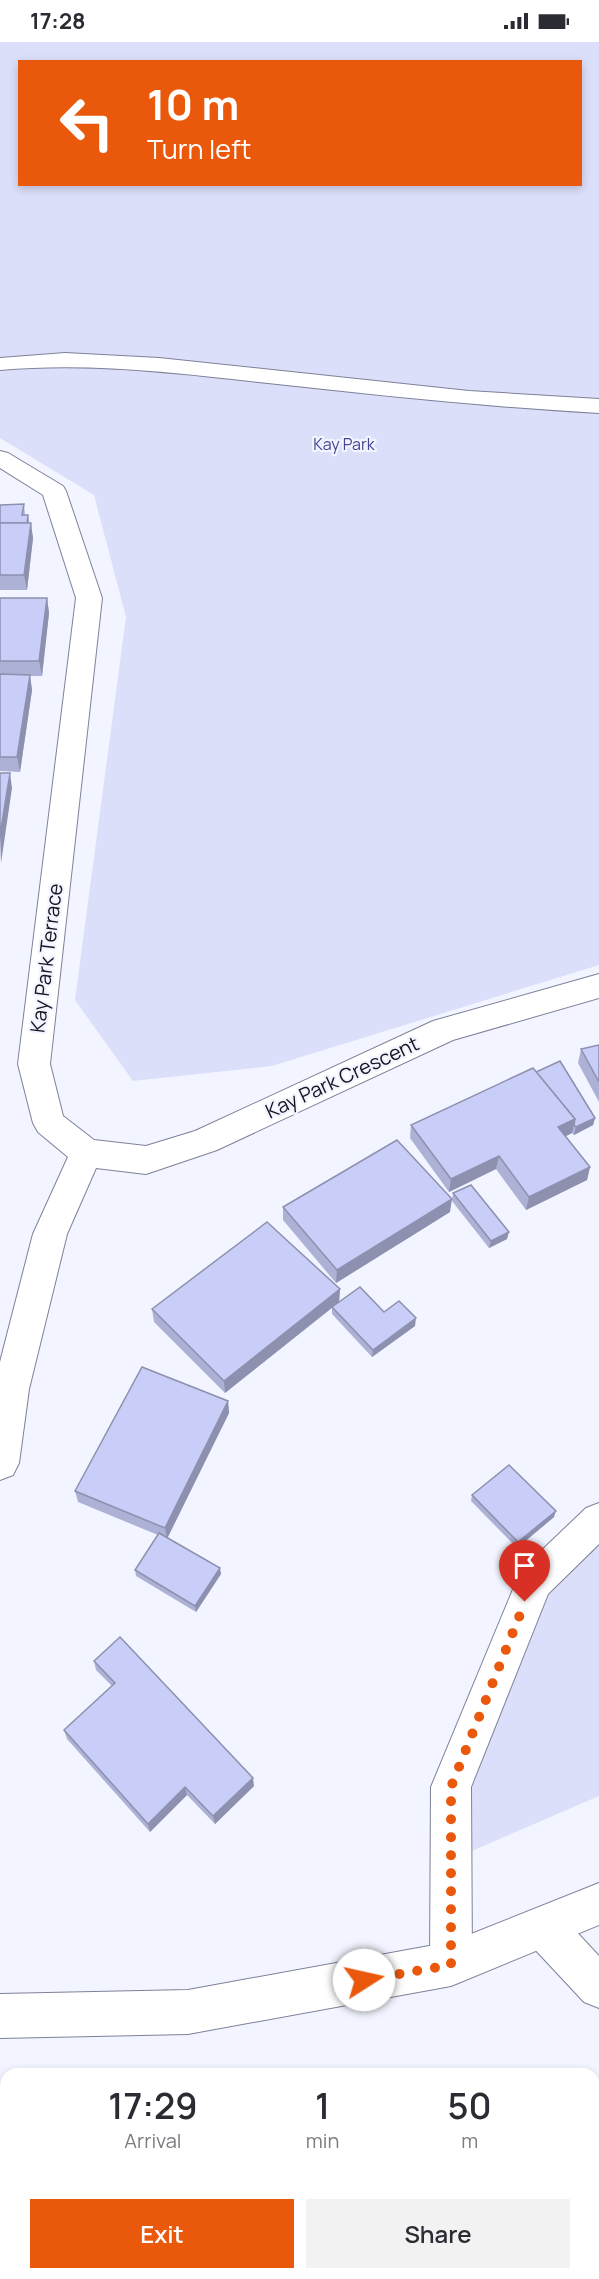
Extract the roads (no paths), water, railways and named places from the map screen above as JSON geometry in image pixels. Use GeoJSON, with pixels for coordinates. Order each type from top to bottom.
{"type":"FeatureCollection","features":[{"type":"Feature","properties":{"kind":"street","name":"Kay Park Terrace"},"geometry":{"type":"LineString","coordinates":[[0,458],[54,491],[89,598],[34,1064],[48,1123],[86,1153]]}},
{"type":"Feature","properties":{"kind":"street","name":"Kay Park Crescent"},"geometry":{"type":"LineString","coordinates":[[86,1153],[146,1160],[205,1141],[444,1030],[599,986]]}},
{"type":"Feature","properties":{"kind":"street"},"geometry":{"type":"LineString","coordinates":[[0,1463],[12,1389],[50,1233],[86,1153]]}},
{"type":"Feature","properties":{"kind":"street"},"geometry":{"type":"LineString","coordinates":[[0,2016],[188,2012],[451,1965],[599,1904]]}},
{"type":"Feature","properties":{"kind":"lane"},"geometry":{"type":"LineString","coordinates":[[0,364],[33,360],[122,360],[510,403],[599,406]]}},
{"type":"Feature","properties":{"kind":"lane"},"geometry":{"type":"LineString","coordinates":[[451,1965],[451,1787],[534,1582],[599,1520]]}},
{"type":"Feature","properties":{"kind":"lane"},"geometry":{"type":"LineString","coordinates":[[543,1927],[599,1987]]}},
{"type":"Feature","properties":{"kind":"park label","name":"Kay Park"},"geometry":{"type":"Point","coordinates":[344,444]}}]}
